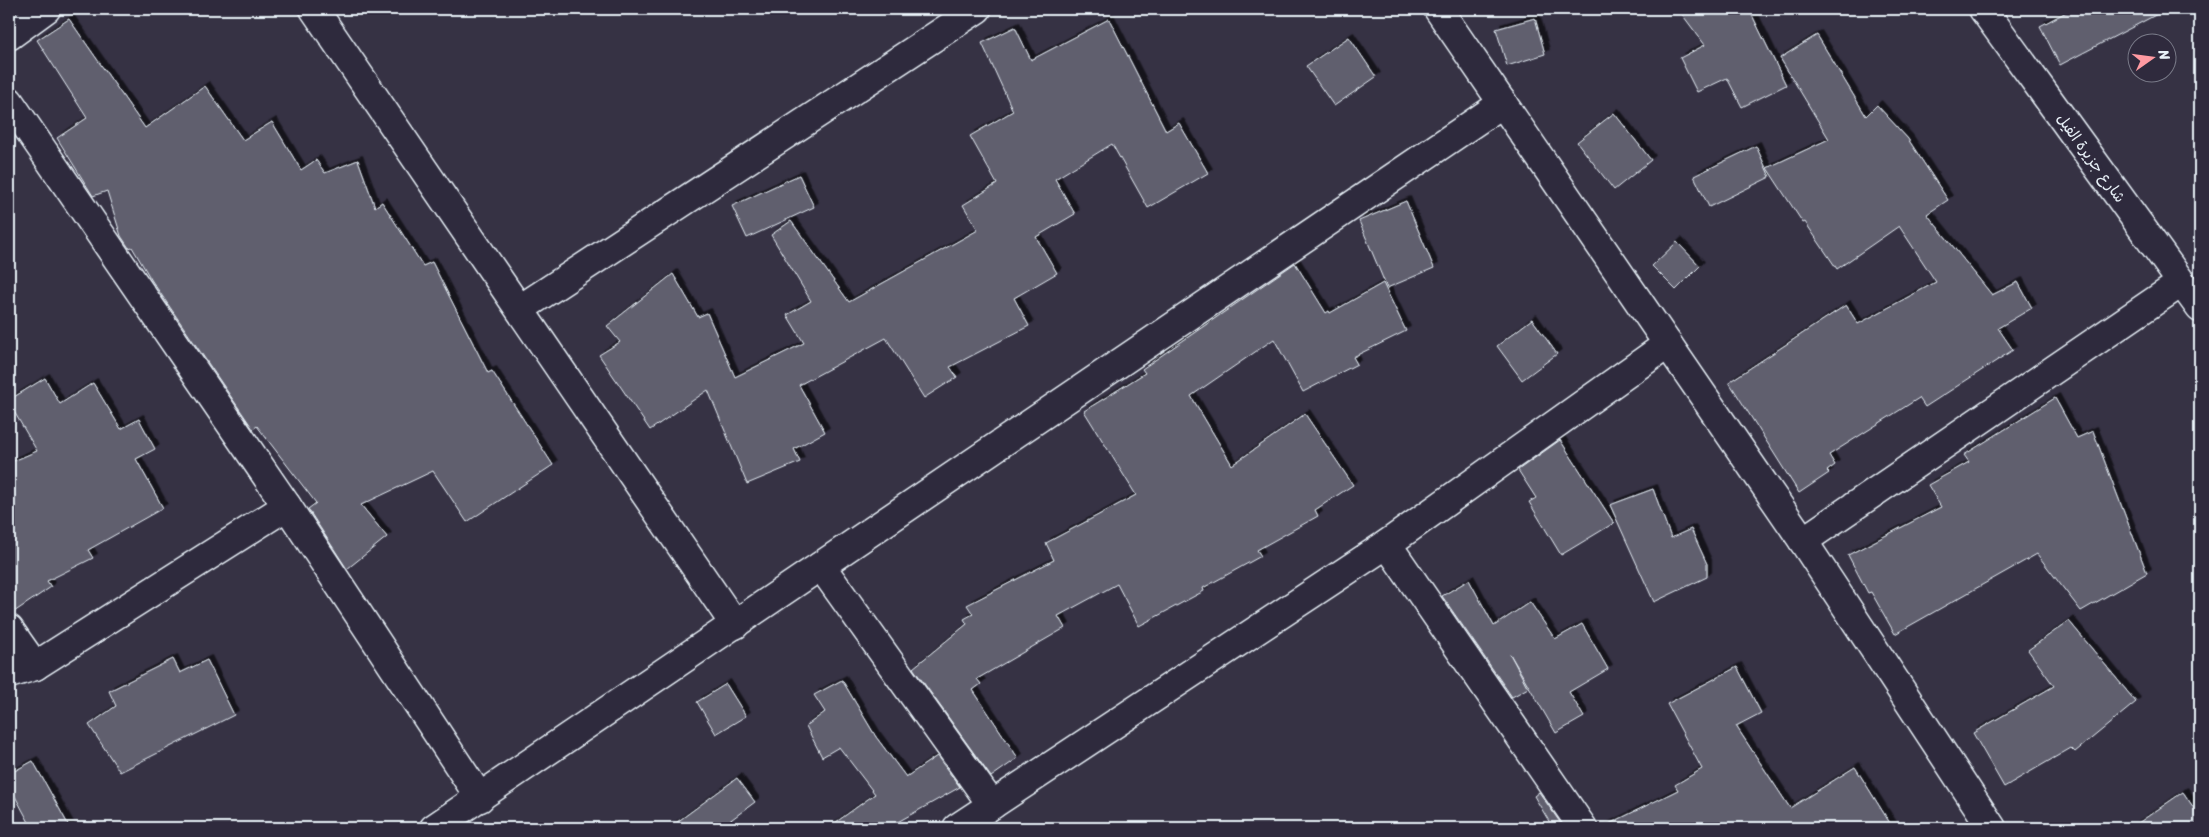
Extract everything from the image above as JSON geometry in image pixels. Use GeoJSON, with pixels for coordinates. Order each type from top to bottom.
{"type":"FeatureCollection","features":[{"type":"Feature","properties":{"kind":"street"},"geometry":{"type":"LineString","coordinates":[[9,36],[46,9]]}},
{"type":"Feature","properties":{"kind":"street"},"geometry":{"type":"LineString","coordinates":[[314,9],[735,625]]}},
{"type":"Feature","properties":{"kind":"street"},"geometry":{"type":"LineString","coordinates":[[520,309],[977,9]]}},
{"type":"Feature","properties":{"kind":"street"},"geometry":{"type":"LineString","coordinates":[[1438,9],[1803,541],[1992,828]]}},
{"type":"Feature","properties":{"kind":"street","name":"شارع جزيرة الفيل"},"geometry":{"type":"LineString","coordinates":[[1986,10],[2200,308]]}},
{"type":"Feature","properties":{"kind":"street"},"geometry":{"type":"LineString","coordinates":[[9,101],[287,506],[480,798]]}},
{"type":"Feature","properties":{"kind":"street"},"geometry":{"type":"LineString","coordinates":[[434,828],[1503,103]]}},
{"type":"Feature","properties":{"kind":"street"},"geometry":{"type":"LineString","coordinates":[[1803,541],[2181,283]]}},
{"type":"Feature","properties":{"kind":"street"},"geometry":{"type":"LineString","coordinates":[[957,828],[1387,544],[1668,344]]}},
{"type":"Feature","properties":{"kind":"street"},"geometry":{"type":"LineString","coordinates":[[9,674],[35,666],[287,506]]}},
{"type":"Feature","properties":{"kind":"street"},"geometry":{"type":"LineString","coordinates":[[1387,544],[1583,828]]}},
{"type":"Feature","properties":{"kind":"street"},"geometry":{"type":"LineString","coordinates":[[821,566],[992,805]]}},
{"type":"Feature","properties":{"kind":"street"},"geometry":{"type":"LineString","coordinates":[[9,629],[35,666]]}},
{"type":"Feature","properties":{"kind":"building"},"geometry":{"type":"Polygon","coordinates":[[[1678,9],[1749,9],[1786,85],[1742,107],[1727,78],[1697,92],[1680,58],[1705,45],[1678,9]]]}},
{"type":"Feature","properties":{"kind":"building"},"geometry":{"type":"Polygon","coordinates":[[[2072,9],[2167,9],[2060,65],[2040,26],[2072,9]]]}},
{"type":"Feature","properties":{"kind":"building"},"geometry":{"type":"Polygon","coordinates":[[[1535,18],[1545,54],[1507,66],[1496,29],[1535,18]]]}},
{"type":"Feature","properties":{"kind":"building"},"geometry":{"type":"Polygon","coordinates":[[[69,19],[145,128],[205,86],[243,140],[272,122],[301,170],[316,160],[325,173],[358,160],[375,207],[382,202],[423,266],[432,262],[488,373],[492,371],[553,465],[467,522],[433,471],[361,505],[387,537],[347,569],[308,509],[316,503],[257,426],[253,429],[152,281],[132,247],[129,248],[121,236],[107,191],[93,196],[57,138],[87,118],[37,40],[69,19]]]}},
{"type":"Feature","properties":{"kind":"building"},"geometry":{"type":"Polygon","coordinates":[[[1109,19],[1166,131],[1179,123],[1208,173],[1148,208],[1112,144],[1055,179],[1075,214],[1036,237],[1057,273],[1014,298],[1029,326],[950,367],[957,377],[924,398],[886,338],[799,385],[825,432],[794,449],[800,462],[747,484],[708,390],[650,430],[599,355],[620,342],[607,326],[673,274],[698,317],[707,313],[735,377],[804,343],[787,315],[811,301],[771,235],[791,221],[849,302],[978,230],[963,205],[997,184],[970,136],[1013,111],[982,43],[1015,27],[1031,60],[1109,19]]]}},
{"type":"Feature","properties":{"kind":"building"},"geometry":{"type":"Polygon","coordinates":[[[1817,35],[1866,116],[1877,105],[1908,139],[1948,200],[1927,214],[1992,295],[2018,282],[2032,308],[1998,328],[2013,350],[1925,407],[1919,398],[1829,455],[1835,465],[1827,471],[1829,473],[1799,493],[1729,382],[1846,305],[1858,324],[1936,282],[1899,226],[1837,269],[1805,222],[1803,223],[1767,168],[1829,139],[1780,58],[1817,35]]]}},
{"type":"Feature","properties":{"kind":"building"},"geometry":{"type":"Polygon","coordinates":[[[1349,37],[1376,77],[1334,106],[1306,66],[1349,37]]]}},
{"type":"Feature","properties":{"kind":"building"},"geometry":{"type":"Polygon","coordinates":[[[1614,113],[1651,160],[1614,190],[1577,142],[1614,113]]]}},
{"type":"Feature","properties":{"kind":"building"},"geometry":{"type":"Polygon","coordinates":[[[1756,146],[1770,177],[1709,207],[1694,176],[1756,146]]]}},
{"type":"Feature","properties":{"kind":"building"},"geometry":{"type":"Polygon","coordinates":[[[799,175],[814,207],[747,238],[732,206],[799,175]]]}},
{"type":"Feature","properties":{"kind":"building"},"geometry":{"type":"Polygon","coordinates":[[[1406,201],[1434,268],[1387,288],[1359,221],[1406,201]]]}},
{"type":"Feature","properties":{"kind":"building"},"geometry":{"type":"Polygon","coordinates":[[[1677,242],[1700,266],[1676,290],[1652,266],[1677,242]]]}},
{"type":"Feature","properties":{"kind":"building"},"geometry":{"type":"Polygon","coordinates":[[[1295,263],[1326,313],[1329,311],[1330,313],[1383,283],[1406,331],[1353,357],[1357,364],[1303,392],[1274,339],[1191,396],[1232,465],[1305,414],[1353,485],[1315,510],[1318,516],[1257,550],[1261,556],[1203,588],[1204,591],[1139,626],[1117,584],[1058,616],[1065,628],[977,679],[981,684],[973,690],[1018,758],[991,777],[913,668],[967,624],[964,619],[973,614],[967,605],[1054,560],[1046,543],[1136,495],[1084,411],[1145,373],[1142,369],[1295,263]]]}},
{"type":"Feature","properties":{"kind":"building"},"geometry":{"type":"Polygon","coordinates":[[[1532,319],[1557,354],[1522,380],[1497,346],[1532,319]]]}},
{"type":"Feature","properties":{"kind":"building"},"geometry":{"type":"Polygon","coordinates":[[[45,378],[60,404],[93,383],[121,429],[139,419],[155,449],[136,459],[163,508],[88,550],[93,558],[47,581],[51,587],[9,614],[9,463],[37,451],[9,400],[45,378]]]}},
{"type":"Feature","properties":{"kind":"building"},"geometry":{"type":"Polygon","coordinates":[[[2055,398],[2077,438],[2093,431],[2147,573],[2081,611],[2037,554],[1895,634],[1871,592],[1868,593],[1848,555],[1941,507],[1928,485],[1969,462],[1964,455],[2055,398]]]}},
{"type":"Feature","properties":{"kind":"building"},"geometry":{"type":"Polygon","coordinates":[[[1560,440],[1614,523],[1561,555],[1529,502],[1536,498],[1518,470],[1560,440]]]}},
{"type":"Feature","properties":{"kind":"building"},"geometry":{"type":"Polygon","coordinates":[[[1653,489],[1671,538],[1691,529],[1707,564],[1707,577],[1654,602],[1610,505],[1653,489]]]}},
{"type":"Feature","properties":{"kind":"building"},"geometry":{"type":"Polygon","coordinates":[[[1469,580],[1494,626],[1530,602],[1555,639],[1582,624],[1608,669],[1569,692],[1584,717],[1556,733],[1510,654],[1528,688],[1512,697],[1442,596],[1469,580]]]}},
{"type":"Feature","properties":{"kind":"building"},"geometry":{"type":"Polygon","coordinates":[[[2069,621],[2136,702],[2075,752],[2071,748],[2004,787],[1973,733],[2054,686],[2028,650],[2069,621]]]}},
{"type":"Feature","properties":{"kind":"building"},"geometry":{"type":"Polygon","coordinates":[[[173,659],[180,673],[207,660],[234,715],[120,772],[89,725],[116,706],[109,691],[173,659]]]}},
{"type":"Feature","properties":{"kind":"building"},"geometry":{"type":"Polygon","coordinates":[[[1737,667],[1761,713],[1736,726],[1790,808],[1855,767],[1893,828],[1601,828],[1678,790],[1675,785],[1702,769],[1667,704],[1737,667]]]}},
{"type":"Feature","properties":{"kind":"building"},"geometry":{"type":"Polygon","coordinates":[[[842,680],[876,737],[906,777],[937,756],[960,787],[887,828],[828,828],[875,794],[839,747],[822,757],[806,726],[825,712],[814,695],[842,680]]]}},
{"type":"Feature","properties":{"kind":"building"},"geometry":{"type":"Polygon","coordinates":[[[726,684],[746,716],[716,734],[697,702],[726,684]]]}},
{"type":"Feature","properties":{"kind":"building"},"geometry":{"type":"Polygon","coordinates":[[[33,761],[70,828],[32,828],[9,785],[9,774],[33,761]]]}},
{"type":"Feature","properties":{"kind":"building"},"geometry":{"type":"Polygon","coordinates":[[[737,778],[755,802],[720,828],[669,828],[737,778]]]}},
{"type":"Feature","properties":{"kind":"building"},"geometry":{"type":"Polygon","coordinates":[[[1539,792],[1564,828],[1553,828],[1534,796],[1539,792]]]}},
{"type":"Feature","properties":{"kind":"building"},"geometry":{"type":"Polygon","coordinates":[[[2183,792],[2200,817],[2200,828],[2131,828],[2183,792]]]}}]}
